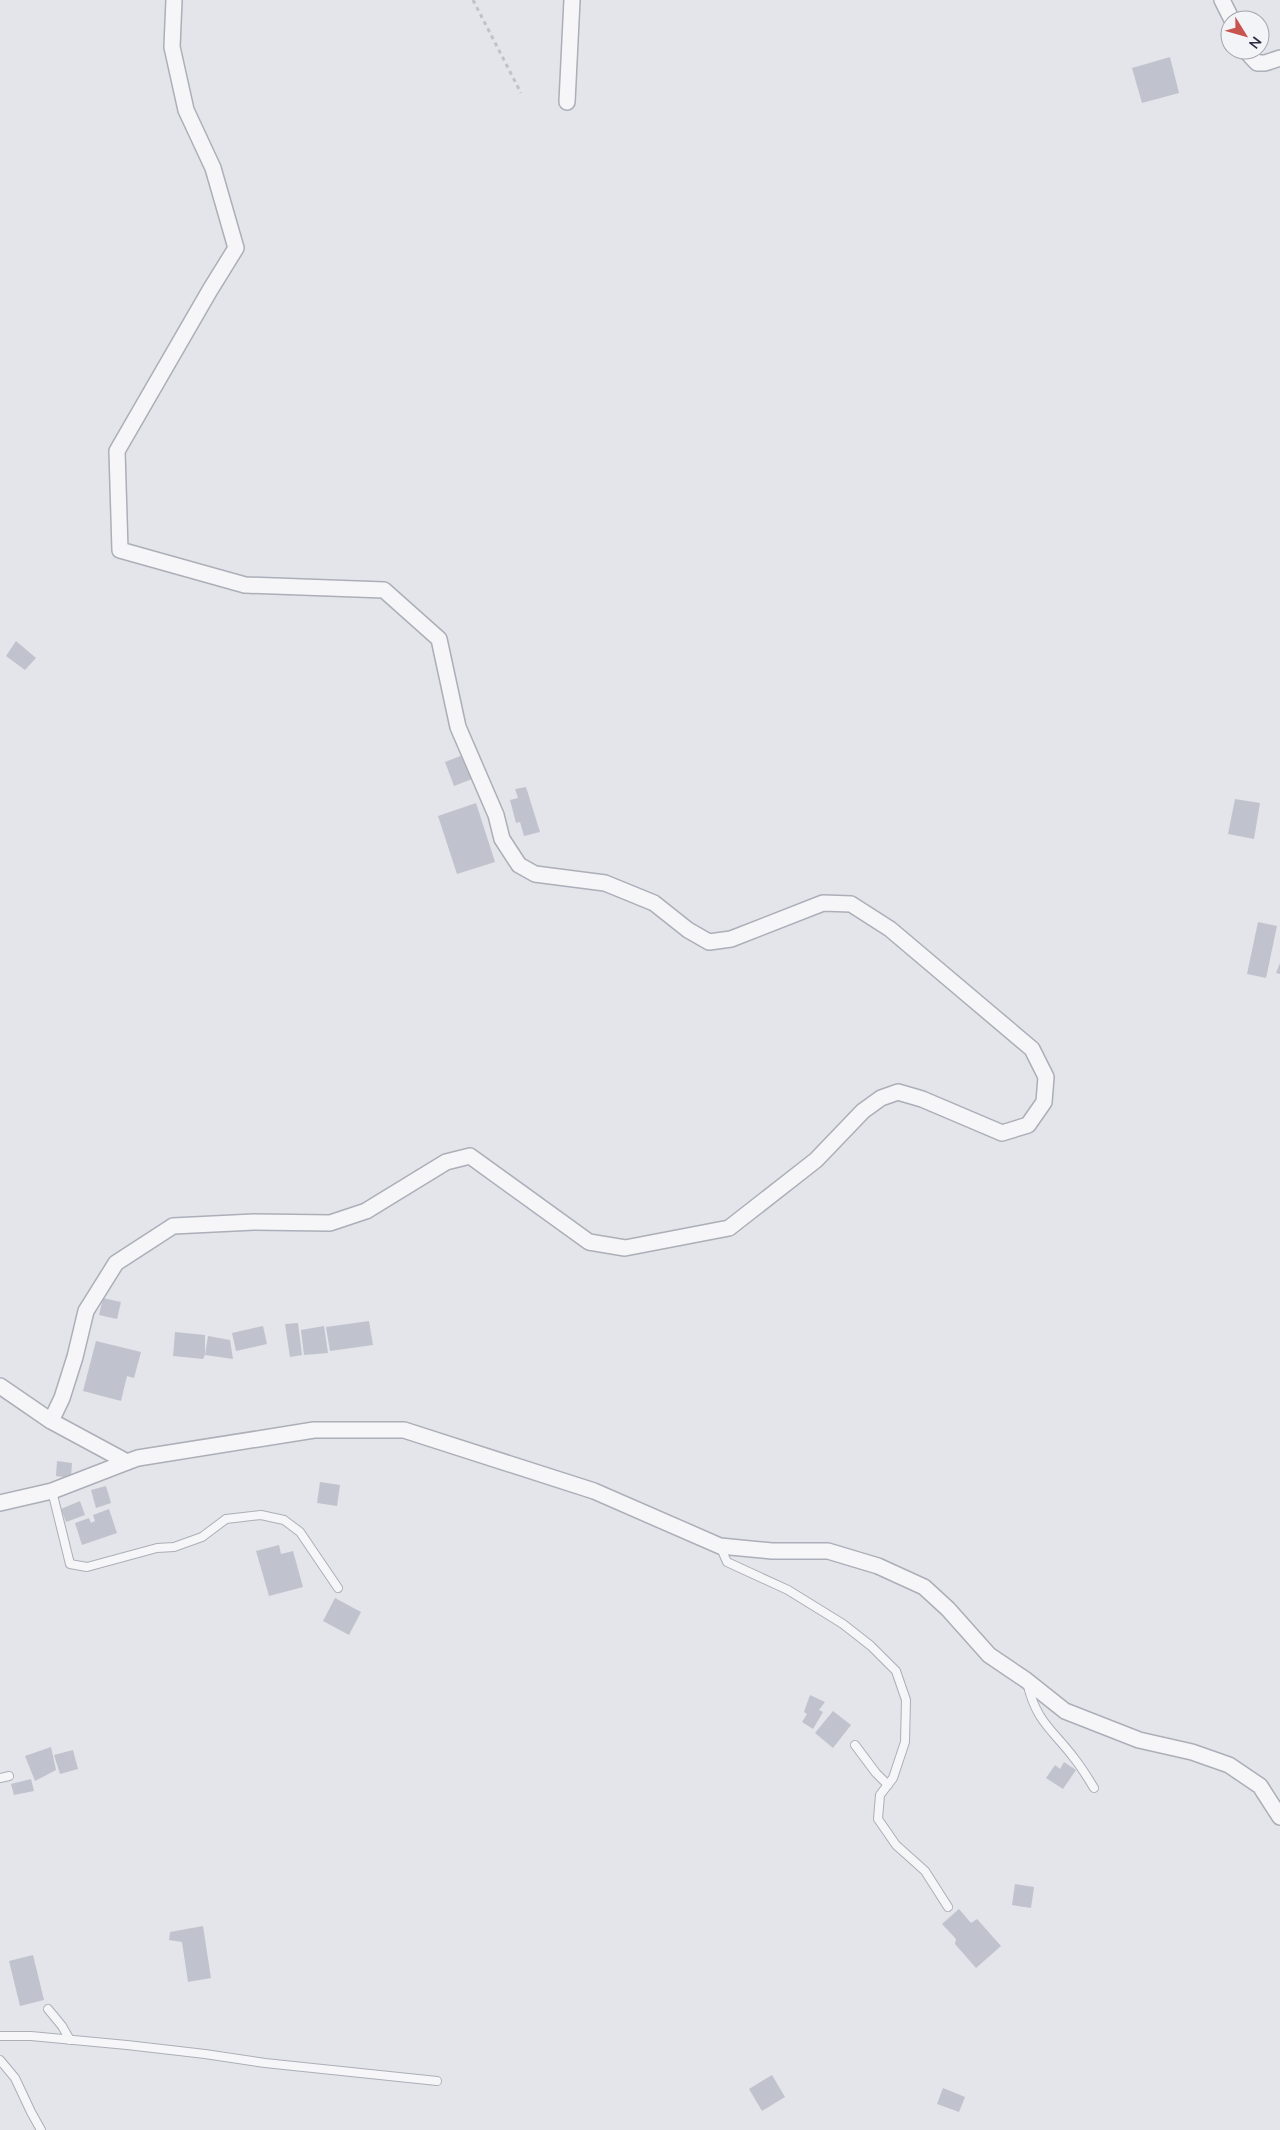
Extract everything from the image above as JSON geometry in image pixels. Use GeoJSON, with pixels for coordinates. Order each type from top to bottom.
{"type":"FeatureCollection","features":[{"type":"Feature","properties":{"kind":"street"},"geometry":{"type":"LineString","coordinates":[[51,1422],[62,1398],[75,1357],[86,1311],[116,1263],[173,1226],[254,1222],[330,1224],[366,1211],[446,1162],[470,1156],[589,1242],[626,1248],[729,1228],[816,1160],[864,1111],[882,1098],[898,1092],[922,1099],[1002,1133],[1028,1125],[1044,1102],[1046,1077],[1032,1049],[890,929],[851,904],[823,903],[731,939],[709,942],[688,930],[654,903],[605,882],[535,874],[519,865],[502,839],[496,816],[458,727],[439,639],[384,590],[245,585],[120,550],[117,451],[236,248],[213,168],[186,110],[172,47],[174,0]]}},
{"type":"Feature","properties":{"kind":"street"},"geometry":{"type":"LineString","coordinates":[[567,102],[572,0]]}},
{"type":"Feature","properties":{"kind":"street"},"geometry":{"type":"LineString","coordinates":[[1254,60],[1257,63],[1265,63],[1280,58]]}},
{"type":"Feature","properties":{"kind":"street"},"geometry":{"type":"LineString","coordinates":[[0,1386],[51,1422],[128,1462]]}},
{"type":"Feature","properties":{"kind":"street"},"geometry":{"type":"LineString","coordinates":[[0,1503],[52,1491],[138,1458],[314,1430],[404,1430],[594,1491],[720,1546],[772,1551],[828,1551],[878,1566],[924,1587],[948,1608],[989,1655],[1026,1680],[1065,1712],[1139,1740],[1192,1752],[1229,1766],[1260,1786],[1280,1817]]}},
{"type":"Feature","properties":{"kind":"lane"},"geometry":{"type":"LineString","coordinates":[[52,1491],[70,1564],[87,1567],[157,1548],[174,1547],[202,1537],[226,1519],[261,1515],[284,1520],[300,1532],[338,1588]]}},
{"type":"Feature","properties":{"kind":"lane"},"geometry":{"type":"LineString","coordinates":[[720,1546],[727,1562],[788,1590],[843,1624],[871,1646],[896,1671],[906,1700],[904,1742],[893,1778],[880,1795],[878,1819],[896,1845],[925,1871],[948,1908]]}},
{"type":"Feature","properties":{"kind":"lane"},"geometry":{"type":"LineString","coordinates":[[1026,1680],[1038,1716],[1074,1758],[1094,1788]]}},
{"type":"Feature","properties":{"kind":"lane"},"geometry":{"type":"LineString","coordinates":[[855,1745],[888,1785]]}},
{"type":"Feature","properties":{"kind":"lane"},"geometry":{"type":"LineString","coordinates":[[0,1778],[9,1776]]}},
{"type":"Feature","properties":{"kind":"lane"},"geometry":{"type":"LineString","coordinates":[[48,2009],[62,2026],[70,2040]]}},
{"type":"Feature","properties":{"kind":"lane"},"geometry":{"type":"LineString","coordinates":[[0,2036],[70,2040],[178,2050],[265,2063],[437,2081]]}},
{"type":"Feature","properties":{"kind":"lane"},"geometry":{"type":"LineString","coordinates":[[0,2060],[15,2078],[41,2130]]}},
{"type":"Feature","properties":{"kind":"path"},"geometry":{"type":"LineString","coordinates":[[473,0],[520,92]]}},
{"type":"Feature","properties":{"kind":"building"},"geometry":{"type":"Polygon","coordinates":[[[1170,57],[1179,93],[1142,103],[1132,68],[1170,57]]]}},
{"type":"Feature","properties":{"kind":"building"},"geometry":{"type":"Polygon","coordinates":[[[16,641],[36,658],[25,670],[6,656],[16,641]]]}},
{"type":"Feature","properties":{"kind":"building"},"geometry":{"type":"Polygon","coordinates":[[[463,755],[472,779],[454,786],[445,762],[463,755]]]}},
{"type":"Feature","properties":{"kind":"building"},"geometry":{"type":"Polygon","coordinates":[[[526,787],[540,832],[524,836],[520,822],[516,823],[510,800],[518,798],[515,789],[526,787]]]}},
{"type":"Feature","properties":{"kind":"building"},"geometry":{"type":"Polygon","coordinates":[[[1235,799],[1260,803],[1254,839],[1228,834],[1235,799]]]}},
{"type":"Feature","properties":{"kind":"building"},"geometry":{"type":"Polygon","coordinates":[[[476,803],[495,862],[457,874],[438,816],[476,803]]]}},
{"type":"Feature","properties":{"kind":"building"},"geometry":{"type":"Polygon","coordinates":[[[1258,922],[1277,926],[1266,978],[1247,974],[1258,922]]]}},
{"type":"Feature","properties":{"kind":"building"},"geometry":{"type":"Polygon","coordinates":[[[1280,963],[1280,974],[1276,973],[1280,963]]]}},
{"type":"Feature","properties":{"kind":"building"},"geometry":{"type":"Polygon","coordinates":[[[103,1298],[121,1302],[117,1319],[99,1315],[103,1298]]]}},
{"type":"Feature","properties":{"kind":"building"},"geometry":{"type":"Polygon","coordinates":[[[369,1321],[373,1345],[330,1351],[326,1327],[369,1321]]]}},
{"type":"Feature","properties":{"kind":"building"},"geometry":{"type":"Polygon","coordinates":[[[298,1323],[302,1355],[290,1357],[285,1324],[298,1323]]]}},
{"type":"Feature","properties":{"kind":"building"},"geometry":{"type":"Polygon","coordinates":[[[263,1326],[267,1344],[236,1351],[232,1333],[263,1326]]]}},
{"type":"Feature","properties":{"kind":"building"},"geometry":{"type":"Polygon","coordinates":[[[324,1326],[328,1353],[304,1355],[301,1330],[324,1326]]]}},
{"type":"Feature","properties":{"kind":"building"},"geometry":{"type":"Polygon","coordinates":[[[175,1332],[205,1335],[205,1355],[203,1359],[173,1356],[175,1332]]]}},
{"type":"Feature","properties":{"kind":"building"},"geometry":{"type":"Polygon","coordinates":[[[208,1336],[230,1340],[233,1359],[205,1355],[208,1336]]]}},
{"type":"Feature","properties":{"kind":"building"},"geometry":{"type":"Polygon","coordinates":[[[96,1341],[141,1352],[134,1378],[127,1376],[121,1401],[83,1391],[96,1341]]]}},
{"type":"Feature","properties":{"kind":"building"},"geometry":{"type":"Polygon","coordinates":[[[57,1461],[72,1463],[71,1478],[56,1476],[57,1461]]]}},
{"type":"Feature","properties":{"kind":"building"},"geometry":{"type":"Polygon","coordinates":[[[320,1482],[340,1485],[337,1506],[317,1503],[320,1482]]]}},
{"type":"Feature","properties":{"kind":"building"},"geometry":{"type":"Polygon","coordinates":[[[106,1486],[111,1503],[96,1508],[91,1490],[106,1486]]]}},
{"type":"Feature","properties":{"kind":"building"},"geometry":{"type":"Polygon","coordinates":[[[80,1501],[85,1515],[66,1522],[61,1509],[80,1501]]]}},
{"type":"Feature","properties":{"kind":"building"},"geometry":{"type":"Polygon","coordinates":[[[109,1509],[117,1533],[82,1545],[75,1523],[89,1518],[91,1523],[95,1521],[93,1515],[109,1509]]]}},
{"type":"Feature","properties":{"kind":"building"},"geometry":{"type":"Polygon","coordinates":[[[279,1545],[281,1554],[293,1551],[303,1587],[269,1596],[256,1551],[279,1545]]]}},
{"type":"Feature","properties":{"kind":"building"},"geometry":{"type":"Polygon","coordinates":[[[335,1598],[361,1612],[349,1635],[323,1621],[335,1598]]]}},
{"type":"Feature","properties":{"kind":"building"},"geometry":{"type":"Polygon","coordinates":[[[810,1695],[825,1702],[819,1710],[823,1712],[813,1729],[802,1722],[807,1714],[804,1712],[810,1695]]]}},
{"type":"Feature","properties":{"kind":"building"},"geometry":{"type":"Polygon","coordinates":[[[833,1711],[851,1725],[833,1748],[815,1733],[833,1711]]]}},
{"type":"Feature","properties":{"kind":"building"},"geometry":{"type":"Polygon","coordinates":[[[51,1747],[56,1770],[35,1781],[25,1756],[51,1747]]]}},
{"type":"Feature","properties":{"kind":"building"},"geometry":{"type":"Polygon","coordinates":[[[73,1750],[78,1769],[60,1774],[54,1755],[73,1750]]]}},
{"type":"Feature","properties":{"kind":"building"},"geometry":{"type":"Polygon","coordinates":[[[1064,1762],[1076,1770],[1063,1789],[1046,1778],[1055,1765],[1060,1769],[1064,1762]]]}},
{"type":"Feature","properties":{"kind":"building"},"geometry":{"type":"Polygon","coordinates":[[[31,1779],[34,1791],[14,1795],[11,1784],[31,1779]]]}},
{"type":"Feature","properties":{"kind":"building"},"geometry":{"type":"Polygon","coordinates":[[[1015,1884],[1034,1887],[1031,1908],[1012,1905],[1015,1884]]]}},
{"type":"Feature","properties":{"kind":"building"},"geometry":{"type":"Polygon","coordinates":[[[959,1909],[971,1923],[977,1919],[1001,1946],[976,1968],[955,1944],[956,1939],[942,1924],[959,1909]]]}},
{"type":"Feature","properties":{"kind":"building"},"geometry":{"type":"Polygon","coordinates":[[[203,1926],[211,1978],[188,1982],[182,1942],[169,1940],[170,1932],[203,1926]]]}},
{"type":"Feature","properties":{"kind":"building"},"geometry":{"type":"Polygon","coordinates":[[[33,1955],[44,2000],[20,2006],[9,1961],[33,1955]]]}},
{"type":"Feature","properties":{"kind":"building"},"geometry":{"type":"Polygon","coordinates":[[[772,2075],[785,2097],[762,2111],[749,2089],[772,2075]]]}},
{"type":"Feature","properties":{"kind":"building"},"geometry":{"type":"Polygon","coordinates":[[[943,2088],[965,2097],[959,2112],[937,2104],[943,2088]]]}}]}
